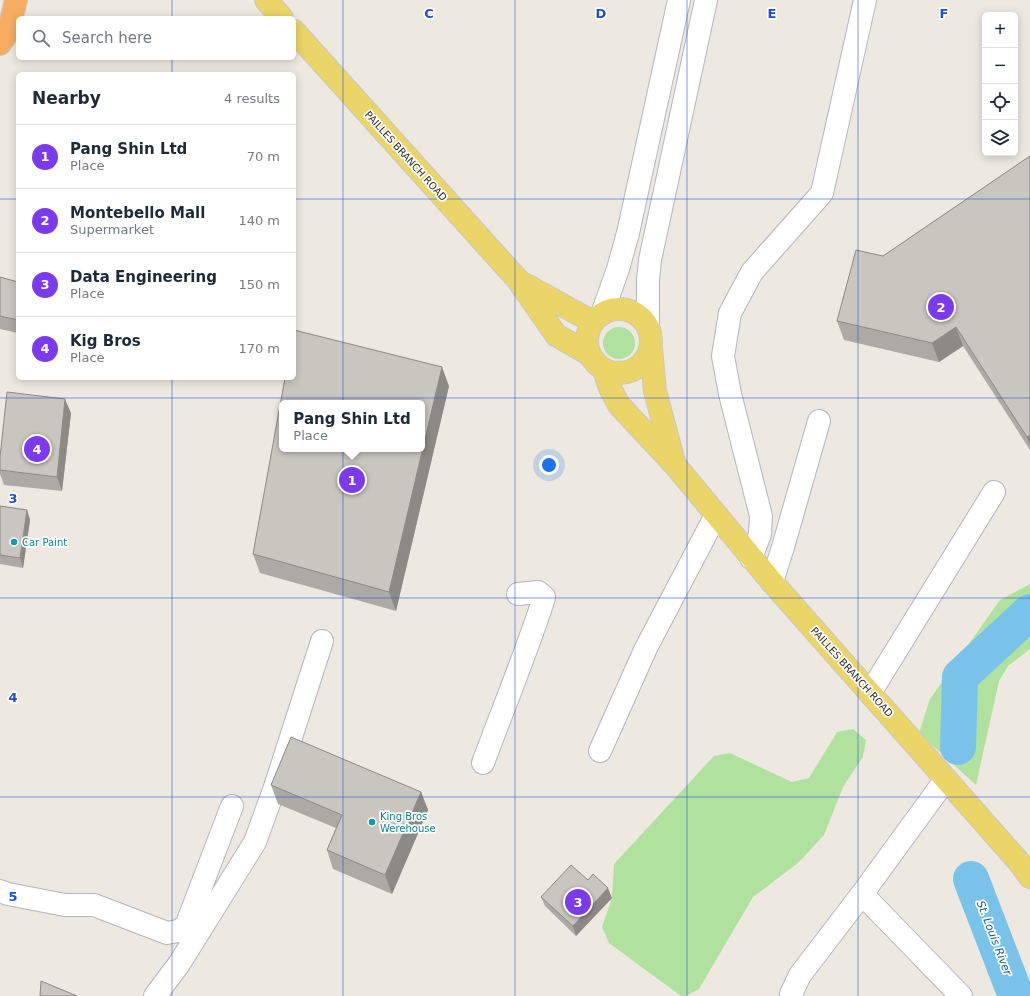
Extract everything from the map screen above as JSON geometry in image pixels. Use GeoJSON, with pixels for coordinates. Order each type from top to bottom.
{"type":"FeatureCollection","features":[{"type":"Feature","properties":{"kind":"highway"},"geometry":{"type":"LineString","coordinates":[[0,44],[8,32],[16,0]]}},
{"type":"Feature","properties":{"kind":"main road"},"geometry":{"type":"LineString","coordinates":[[266,0],[280,16]]}},
{"type":"Feature","properties":{"kind":"main road","name":"PAILLES BRANCH ROAD"},"geometry":{"type":"LineString","coordinates":[[296,33],[518,280],[556,335],[589,354]]}},
{"type":"Feature","properties":{"kind":"main road","name":"PAILLES BRANCH ROAD"},"geometry":{"type":"LineString","coordinates":[[518,280],[542,295],[597,318]]}},
{"type":"Feature","properties":{"kind":"main road"},"geometry":{"type":"LineString","coordinates":[[622,309],[633,312],[642,318],[650,337],[647,359],[638,367],[627,373],[615,374],[604,370],[595,363],[589,354],[587,343],[588,332],[597,318],[612,310],[622,309]]}},
{"type":"Feature","properties":{"kind":"main road"},"geometry":{"type":"LineString","coordinates":[[556,335],[619,405]]}},
{"type":"Feature","properties":{"kind":"main road","name":"PAILLES BRANCH ROAD"},"geometry":{"type":"LineString","coordinates":[[650,337],[654,391],[675,465]]}},
{"type":"Feature","properties":{"kind":"main road","name":"PAILLES BRANCH ROAD"},"geometry":{"type":"LineString","coordinates":[[604,370],[610,388],[619,405],[675,465],[751,558],[946,778],[1019,862],[1030,877]]}},
{"type":"Feature","properties":{"kind":"street"},"geometry":{"type":"LineString","coordinates":[[597,318],[618,269],[628,233],[678,0]]}},
{"type":"Feature","properties":{"kind":"street"},"geometry":{"type":"LineString","coordinates":[[650,337],[648,280],[650,260],[706,0]]}},
{"type":"Feature","properties":{"kind":"street"},"geometry":{"type":"LineString","coordinates":[[751,558],[760,534],[761,516],[730,394],[723,356],[730,313],[752,272],[822,193],[865,0]]}},
{"type":"Feature","properties":{"kind":"street"},"geometry":{"type":"LineString","coordinates":[[772,582],[819,421]]}},
{"type":"Feature","properties":{"kind":"street"},"geometry":{"type":"LineString","coordinates":[[870,693],[994,492]]}},
{"type":"Feature","properties":{"kind":"street"},"geometry":{"type":"LineString","coordinates":[[600,751],[646,648],[716,515]]}},
{"type":"Feature","properties":{"kind":"street"},"geometry":{"type":"LineString","coordinates":[[483,763],[524,657],[544,597],[538,592],[518,594]]}},
{"type":"Feature","properties":{"kind":"street"},"geometry":{"type":"LineString","coordinates":[[154,996],[179,964],[255,842],[275,787],[322,641]]}},
{"type":"Feature","properties":{"kind":"street"},"geometry":{"type":"LineString","coordinates":[[792,996],[791,994],[800,975],[862,894],[946,778]]}},
{"type":"Feature","properties":{"kind":"street"},"geometry":{"type":"LineString","coordinates":[[0,891],[8,894],[66,905],[94,905],[167,932],[178,931],[186,926],[232,806]]}},
{"type":"Feature","properties":{"kind":"street"},"geometry":{"type":"LineString","coordinates":[[862,894],[961,996]]}},
{"type":"Feature","properties":{"kind":"green space"},"geometry":{"type":"Polygon","coordinates":[[[616,327],[622,327],[632,334],[635,343],[634,349],[628,356],[622,359],[616,359],[606,352],[603,346],[603,340],[610,330],[616,327]]]}},
{"type":"Feature","properties":{"kind":"green space"},"geometry":{"type":"Polygon","coordinates":[[[1030,584],[1030,649],[1008,666],[999,681],[976,785],[919,733],[930,699],[1000,600],[1030,584]]]}},
{"type":"Feature","properties":{"kind":"green space"},"geometry":{"type":"Polygon","coordinates":[[[853,729],[866,740],[863,757],[843,787],[824,835],[799,862],[753,897],[699,989],[686,996],[681,996],[609,943],[602,927],[612,898],[614,864],[714,756],[730,753],[792,782],[809,778],[837,732],[853,729]]]}},
{"type":"Feature","properties":{"kind":"building"},"geometry":{"type":"Polygon","coordinates":[[[1030,156],[1030,435],[1027,437],[956,327],[932,343],[837,321],[856,250],[883,256],[1030,156]]]}},
{"type":"Feature","properties":{"kind":"building"},"geometry":{"type":"Polygon","coordinates":[[[0,277],[16,281],[16,320],[0,316],[0,277]]]}},
{"type":"Feature","properties":{"kind":"building"},"geometry":{"type":"Polygon","coordinates":[[[296,330],[442,367],[425,439],[425,400],[281,400],[285,380],[296,380],[296,330]]]}},
{"type":"Feature","properties":{"kind":"building"},"geometry":{"type":"Polygon","coordinates":[[[7,392],[65,399],[57,477],[0,470],[7,392]]]}},
{"type":"Feature","properties":{"kind":"building"},"geometry":{"type":"Polygon","coordinates":[[[279,411],[279,452],[422,452],[389,592],[253,554],[279,411]]]}},
{"type":"Feature","properties":{"kind":"building","name":"Car Paint"},"geometry":{"type":"Polygon","coordinates":[[[0,506],[27,510],[20,558],[0,555],[0,506]]]}},
{"type":"Feature","properties":{"kind":"building","name":"King Bros Werehouse"},"geometry":{"type":"Polygon","coordinates":[[[291,737],[421,792],[385,875],[327,850],[342,815],[271,785],[291,737]]]}},
{"type":"Feature","properties":{"kind":"building"},"geometry":{"type":"Polygon","coordinates":[[[571,865],[588,880],[593,874],[608,888],[573,926],[541,897],[571,865]]]}},
{"type":"Feature","properties":{"kind":"building"},"geometry":{"type":"Polygon","coordinates":[[[41,981],[77,996],[40,996],[41,981]]]}},
{"type":"Feature","properties":{"kind":"waterway"},"geometry":{"type":"LineString","coordinates":[[958,747],[960,677],[1030,612]]}},
{"type":"Feature","properties":{"kind":"waterway","name":"St. Louis River"},"geometry":{"type":"LineString","coordinates":[[971,879],[1016,996]]}},
{"type":"Feature","properties":{"kind":"place","name":"Montebello Mall"},"geometry":{"type":"Point","coordinates":[941,307]}},
{"type":"Feature","properties":{"kind":"place","name":"Kig Bros"},"geometry":{"type":"Point","coordinates":[37,449]}},
{"type":"Feature","properties":{"kind":"place","name":"Pang Shin Ltd"},"geometry":{"type":"Point","coordinates":[352,480]}},
{"type":"Feature","properties":{"kind":"place","name":"Car Paint"},"geometry":{"type":"Point","coordinates":[14,542]}},
{"type":"Feature","properties":{"kind":"place","name":"King Bros Werehouse"},"geometry":{"type":"Point","coordinates":[372,822]}},
{"type":"Feature","properties":{"kind":"place","name":"Data Engineering"},"geometry":{"type":"Point","coordinates":[578,902]}}]}
